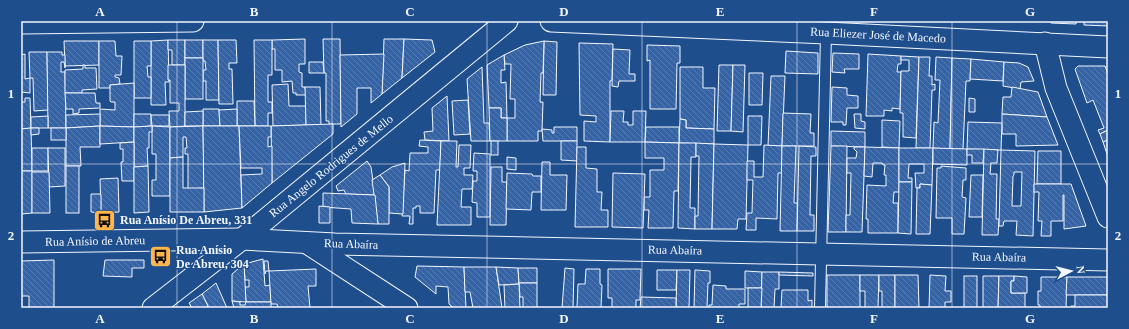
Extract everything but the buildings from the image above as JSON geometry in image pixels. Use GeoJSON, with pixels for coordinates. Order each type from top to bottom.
{"type":"FeatureCollection","features":[{"type":"Feature","properties":{"kind":"street"},"geometry":{"type":"LineString","coordinates":[[21,23],[193,21]]}},
{"type":"Feature","properties":{"kind":"street","name":"Rua Angelo Rodrigues de Mello"},"geometry":{"type":"LineString","coordinates":[[153,308],[242,239],[507,21]]}},
{"type":"Feature","properties":{"kind":"street","name":"Rua Eliezer José de Macedo"},"geometry":{"type":"LineString","coordinates":[[551,21],[1108,47]]}},
{"type":"Feature","properties":{"kind":"street"},"geometry":{"type":"LineString","coordinates":[[1045,43],[1056,88],[1108,217]]}},
{"type":"Feature","properties":{"kind":"street","name":"Rua Anísio de Abreu"},"geometry":{"type":"LineString","coordinates":[[21,242],[242,239]]}},
{"type":"Feature","properties":{"kind":"street","name":"Rua Abaíra"},"geometry":{"type":"LineString","coordinates":[[242,239],[305,242],[1108,260]]}},
{"type":"Feature","properties":{"kind":"street"},"geometry":{"type":"LineString","coordinates":[[305,242],[407,308]]}},
{"type":"Feature","properties":{"kind":"lane"},"geometry":{"type":"LineString","coordinates":[[820,308],[826,33]]}},
{"type":"Feature","properties":{"kind":"place","name":"Rua Anísio De Abreu, 331"},"geometry":{"type":"Point","coordinates":[105,220]}},
{"type":"Feature","properties":{"kind":"place","name":"Rua Anísio De Abreu, 304"},"geometry":{"type":"Point","coordinates":[161,257]}}]}
